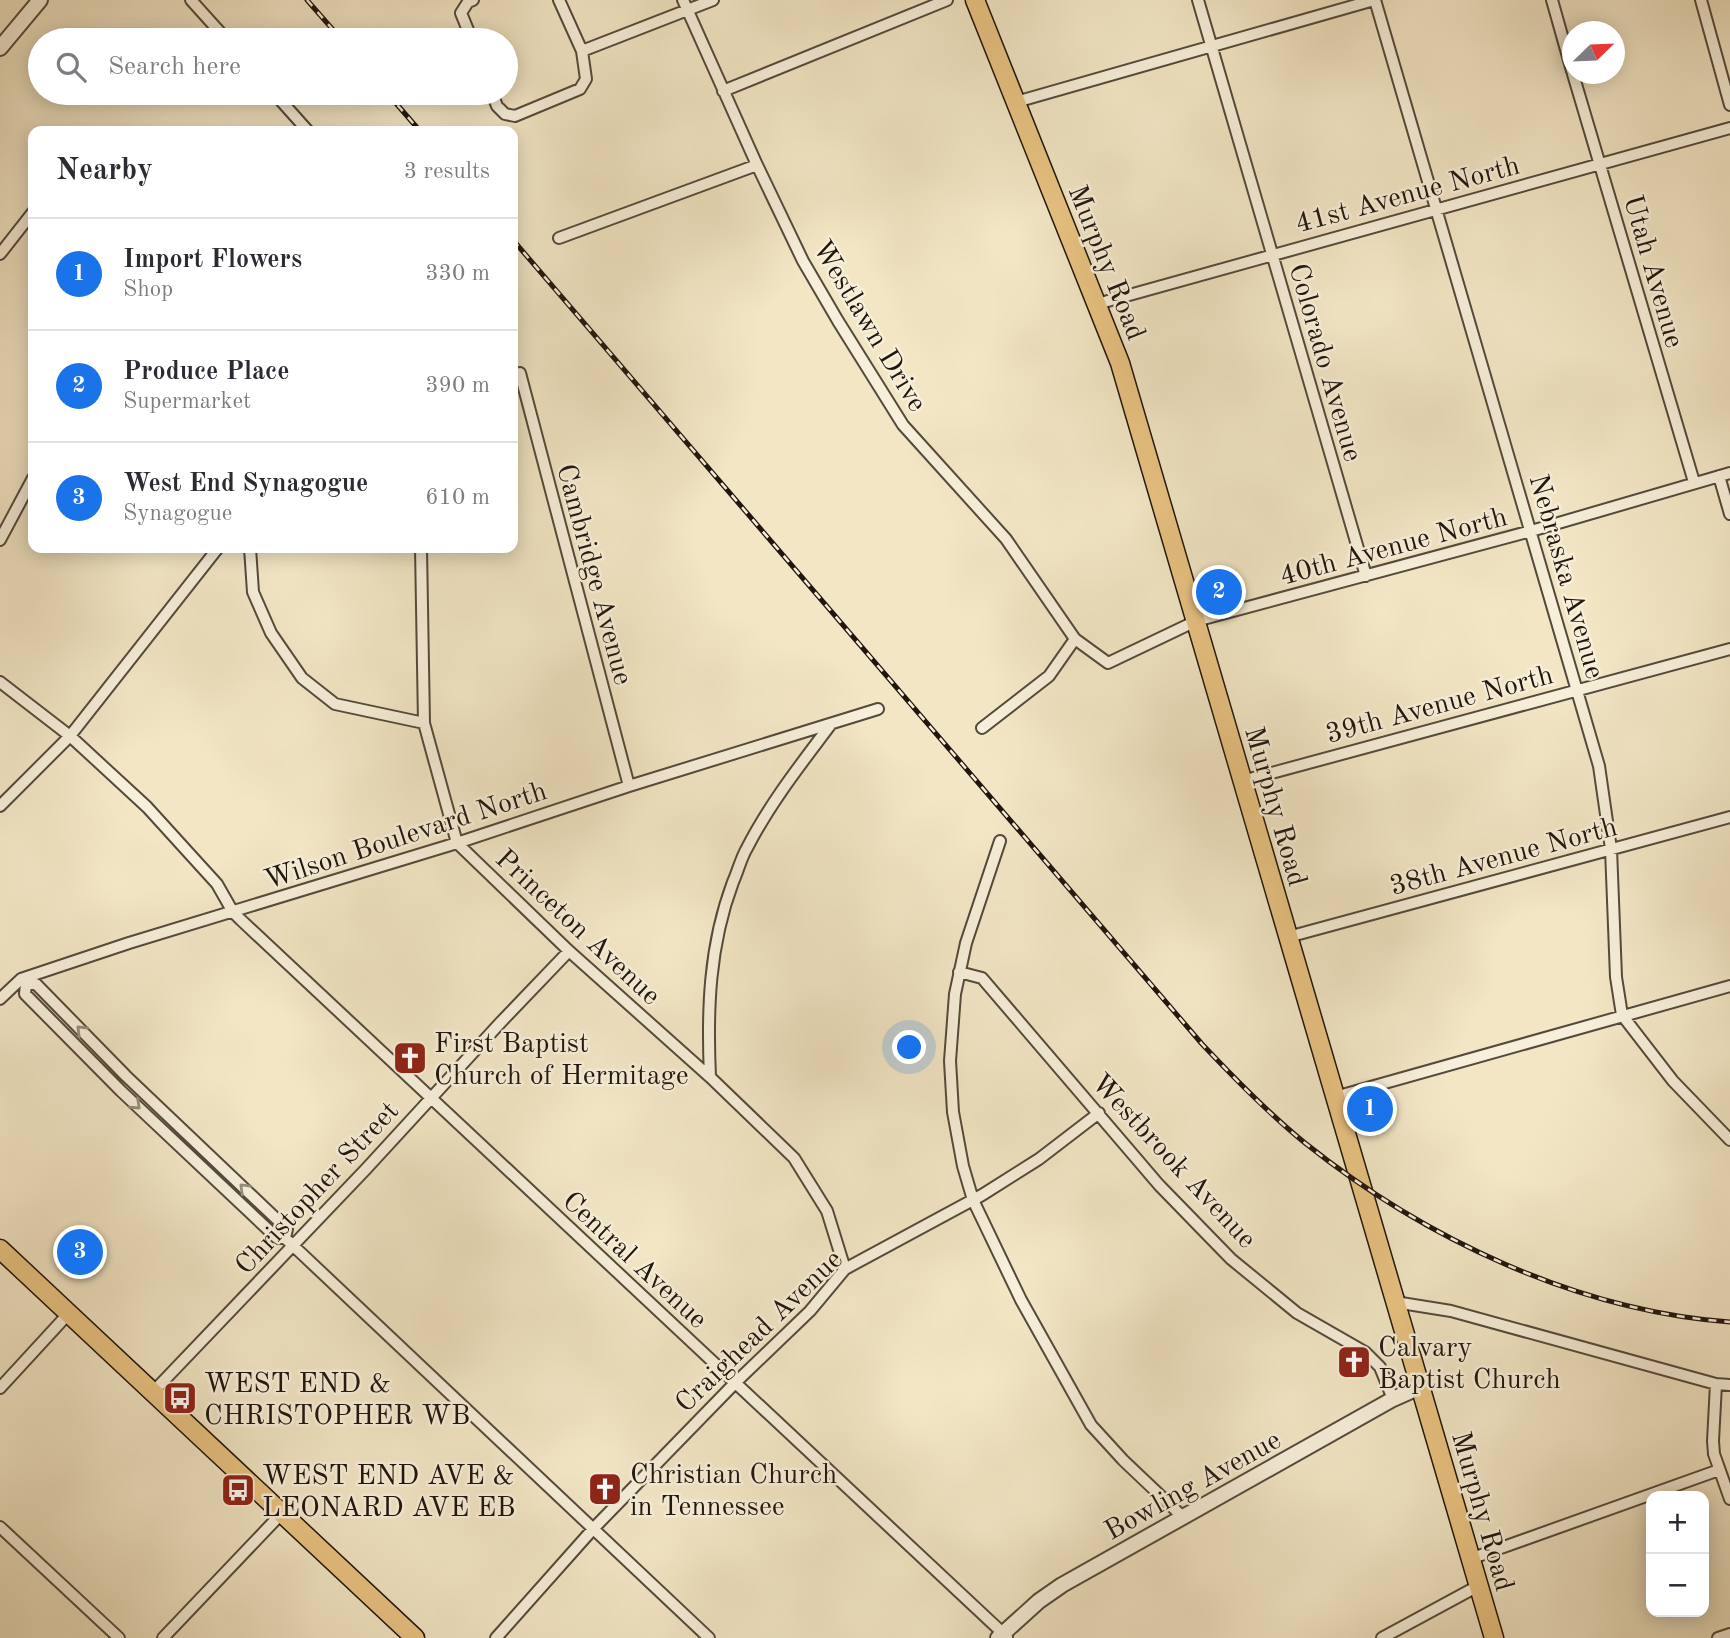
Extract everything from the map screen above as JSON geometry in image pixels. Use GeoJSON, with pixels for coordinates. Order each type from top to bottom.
{"type":"FeatureCollection","features":[{"type":"Feature","properties":{"kind":"main road","name":"Murphy Road"},"geometry":{"type":"LineString","coordinates":[[975,0],[1120,363],[1494,1638]]}},
{"type":"Feature","properties":{"kind":"main road"},"geometry":{"type":"LineString","coordinates":[[0,1249],[415,1638]]}},
{"type":"Feature","properties":{"kind":"street"},"geometry":{"type":"LineString","coordinates":[[0,48],[40,0]]}},
{"type":"Feature","properties":{"kind":"street"},"geometry":{"type":"LineString","coordinates":[[191,0],[216,28]]}},
{"type":"Feature","properties":{"kind":"street"},"geometry":{"type":"LineString","coordinates":[[467,28],[461,13],[468,2],[473,0]]}},
{"type":"Feature","properties":{"kind":"street"},"geometry":{"type":"LineString","coordinates":[[497,105],[505,114],[515,116],[580,89],[586,79],[582,51],[559,0]]}},
{"type":"Feature","properties":{"kind":"street"},"geometry":{"type":"LineString","coordinates":[[582,51],[686,5],[713,0]]}},
{"type":"Feature","properties":{"kind":"street"},"geometry":{"type":"LineString","coordinates":[[723,91],[947,0]]}},
{"type":"Feature","properties":{"kind":"street","name":"Colorado Avenue"},"geometry":{"type":"LineString","coordinates":[[1198,0],[1366,576]]}},
{"type":"Feature","properties":{"kind":"street"},"geometry":{"type":"LineString","coordinates":[[1016,102],[1375,0]]}},
{"type":"Feature","properties":{"kind":"street","name":"Nebraska Avenue"},"geometry":{"type":"LineString","coordinates":[[1375,0],[1599,766],[1611,849],[1616,977],[1622,1015],[1672,1081],[1730,1140]]}},
{"type":"Feature","properties":{"kind":"street","name":"Utah Avenue"},"geometry":{"type":"LineString","coordinates":[[1552,0],[1562,34]]}},
{"type":"Feature","properties":{"kind":"street"},"geometry":{"type":"LineString","coordinates":[[1701,0],[1730,105]]}},
{"type":"Feature","properties":{"kind":"street","name":"Westlawn Drive"},"geometry":{"type":"LineString","coordinates":[[686,5],[803,261],[838,321],[903,425],[1006,539],[1075,639]]}},
{"type":"Feature","properties":{"kind":"street","name":"Utah Avenue"},"geometry":{"type":"LineString","coordinates":[[1577,84],[1694,482]]}},
{"type":"Feature","properties":{"kind":"street"},"geometry":{"type":"LineString","coordinates":[[285,105],[304,126]]}},
{"type":"Feature","properties":{"kind":"street","name":"41st Avenue North"},"geometry":{"type":"LineString","coordinates":[[1097,304],[1730,128]]}},
{"type":"Feature","properties":{"kind":"street"},"geometry":{"type":"LineString","coordinates":[[559,238],[757,165]]}},
{"type":"Feature","properties":{"kind":"street"},"geometry":{"type":"LineString","coordinates":[[0,254],[28,218]]}},
{"type":"Feature","properties":{"kind":"street","name":"Cambridge Avenue"},"geometry":{"type":"LineString","coordinates":[[520,373],[628,786]]}},
{"type":"Feature","properties":{"kind":"street"},"geometry":{"type":"LineString","coordinates":[[1724,474],[1730,514]]}},
{"type":"Feature","properties":{"kind":"street","name":"40th Avenue North"},"geometry":{"type":"LineString","coordinates":[[1075,639],[1108,663],[1196,621],[1531,531],[1724,474]]}},
{"type":"Feature","properties":{"kind":"street"},"geometry":{"type":"LineString","coordinates":[[0,540],[28,487]]}},
{"type":"Feature","properties":{"kind":"street"},"geometry":{"type":"LineString","coordinates":[[0,806],[70,736],[214,553]]}},
{"type":"Feature","properties":{"kind":"street"},"geometry":{"type":"LineString","coordinates":[[250,553],[253,592],[271,633],[302,678],[335,704],[424,723]]}},
{"type":"Feature","properties":{"kind":"street"},"geometry":{"type":"LineString","coordinates":[[421,553],[424,723],[457,843]]}},
{"type":"Feature","properties":{"kind":"street"},"geometry":{"type":"LineString","coordinates":[[982,728],[1049,676],[1075,639]]}},
{"type":"Feature","properties":{"kind":"street","name":"39th Avenue North"},"geometry":{"type":"LineString","coordinates":[[1242,780],[1730,649]]}},
{"type":"Feature","properties":{"kind":"street","name":"Central Avenue"},"geometry":{"type":"LineString","coordinates":[[0,682],[70,736],[147,807],[218,884],[233,912],[1003,1636]]}},
{"type":"Feature","properties":{"kind":"street","name":"Wilson Boulevard North"},"geometry":{"type":"LineString","coordinates":[[0,999],[23,982],[233,912],[878,709]]}},
{"type":"Feature","properties":{"kind":"street"},"geometry":{"type":"LineString","coordinates":[[710,1077],[710,974],[716,938],[729,895],[746,850],[776,799],[831,724]]}},
{"type":"Feature","properties":{"kind":"street","name":"38th Avenue North"},"geometry":{"type":"LineString","coordinates":[[1288,937],[1730,817]]}},
{"type":"Feature","properties":{"kind":"street"},"geometry":{"type":"LineString","coordinates":[[1000,841],[966,943],[955,994],[950,1060],[953,1112],[962,1166],[973,1200],[1021,1300],[1091,1425],[1123,1460],[1183,1517]]}},
{"type":"Feature","properties":{"kind":"street","name":"Princeton Avenue"},"geometry":{"type":"LineString","coordinates":[[457,843],[569,951],[710,1077],[794,1158],[827,1212],[845,1269]]}},
{"type":"Feature","properties":{"kind":"street","name":"Christopher Street"},"geometry":{"type":"LineString","coordinates":[[153,1392],[289,1242],[430,1099],[569,951]]}},
{"type":"Feature","properties":{"kind":"street","name":"Westbrook Avenue"},"geometry":{"type":"LineString","coordinates":[[959,972],[982,978],[1159,1185],[1231,1259],[1297,1313],[1365,1352],[1380,1367],[1394,1399]]}},
{"type":"Feature","properties":{"kind":"street"},"geometry":{"type":"LineString","coordinates":[[23,982],[25,994],[121,1091],[277,1238],[289,1242],[709,1638]]}},
{"type":"Feature","properties":{"kind":"street"},"geometry":{"type":"LineString","coordinates":[[1335,1097],[1730,986]]}},
{"type":"Feature","properties":{"kind":"street","name":"Craighead Avenue"},"geometry":{"type":"LineString","coordinates":[[496,1638],[593,1529],[735,1383],[810,1311],[845,1269],[973,1200],[1039,1159],[1099,1113]]}},
{"type":"Feature","properties":{"kind":"street"},"geometry":{"type":"LineString","coordinates":[[1395,1302],[1451,1311],[1716,1384],[1730,1385]]}},
{"type":"Feature","properties":{"kind":"street"},"geometry":{"type":"LineString","coordinates":[[0,1388],[69,1313]]}},
{"type":"Feature","properties":{"kind":"street"},"geometry":{"type":"LineString","coordinates":[[1716,1384],[1713,1441],[1719,1470],[1730,1499]]}},
{"type":"Feature","properties":{"kind":"street","name":"Bowling Avenue"},"geometry":{"type":"LineString","coordinates":[[1003,1636],[1062,1585],[1420,1387]]}},
{"type":"Feature","properties":{"kind":"street"},"geometry":{"type":"LineString","coordinates":[[1470,1559],[1719,1470]]}},
{"type":"Feature","properties":{"kind":"street"},"geometry":{"type":"LineString","coordinates":[[163,1638],[282,1513]]}},
{"type":"Feature","properties":{"kind":"street"},"geometry":{"type":"LineString","coordinates":[[0,1527],[119,1638]]}},
{"type":"Feature","properties":{"kind":"street"},"geometry":{"type":"LineString","coordinates":[[1382,1638],[1478,1586]]}},
{"type":"Feature","properties":{"kind":"street"},"geometry":{"type":"LineString","coordinates":[[1717,1638],[1730,1634]]}},
{"type":"Feature","properties":{"kind":"railway"},"geometry":{"type":"LineString","coordinates":[[307,0],[332,28]]}},
{"type":"Feature","properties":{"kind":"railway"},"geometry":{"type":"LineString","coordinates":[[397,105],[416,126]]}},
{"type":"Feature","properties":{"kind":"railway"},"geometry":{"type":"LineString","coordinates":[[518,246],[1202,1044],[1278,1120],[1351,1178],[1451,1238],[1505,1264],[1560,1286],[1616,1303],[1673,1315],[1730,1322]]}},
{"type":"Feature","properties":{"kind":"place","name":"Produce Place"},"geometry":{"type":"Point","coordinates":[1219,592]}},
{"type":"Feature","properties":{"kind":"place","name":"First Baptist Church of Hermitage"},"geometry":{"type":"Point","coordinates":[410,1058]}},
{"type":"Feature","properties":{"kind":"place","name":"Import Flowers"},"geometry":{"type":"Point","coordinates":[1370,1109]}},
{"type":"Feature","properties":{"kind":"place","name":"West End Synagogue"},"geometry":{"type":"Point","coordinates":[80,1252]}},
{"type":"Feature","properties":{"kind":"place","name":"Calvary Baptist Church"},"geometry":{"type":"Point","coordinates":[1354,1362]}},
{"type":"Feature","properties":{"kind":"place","name":"WEST END & CHRISTOPHER WB"},"geometry":{"type":"Point","coordinates":[180,1398]}},
{"type":"Feature","properties":{"kind":"place","name":"Christian Church in Tennessee"},"geometry":{"type":"Point","coordinates":[605,1489]}},
{"type":"Feature","properties":{"kind":"place","name":"WEST END AVE & LEONARD AVE EB"},"geometry":{"type":"Point","coordinates":[238,1490]}}]}
